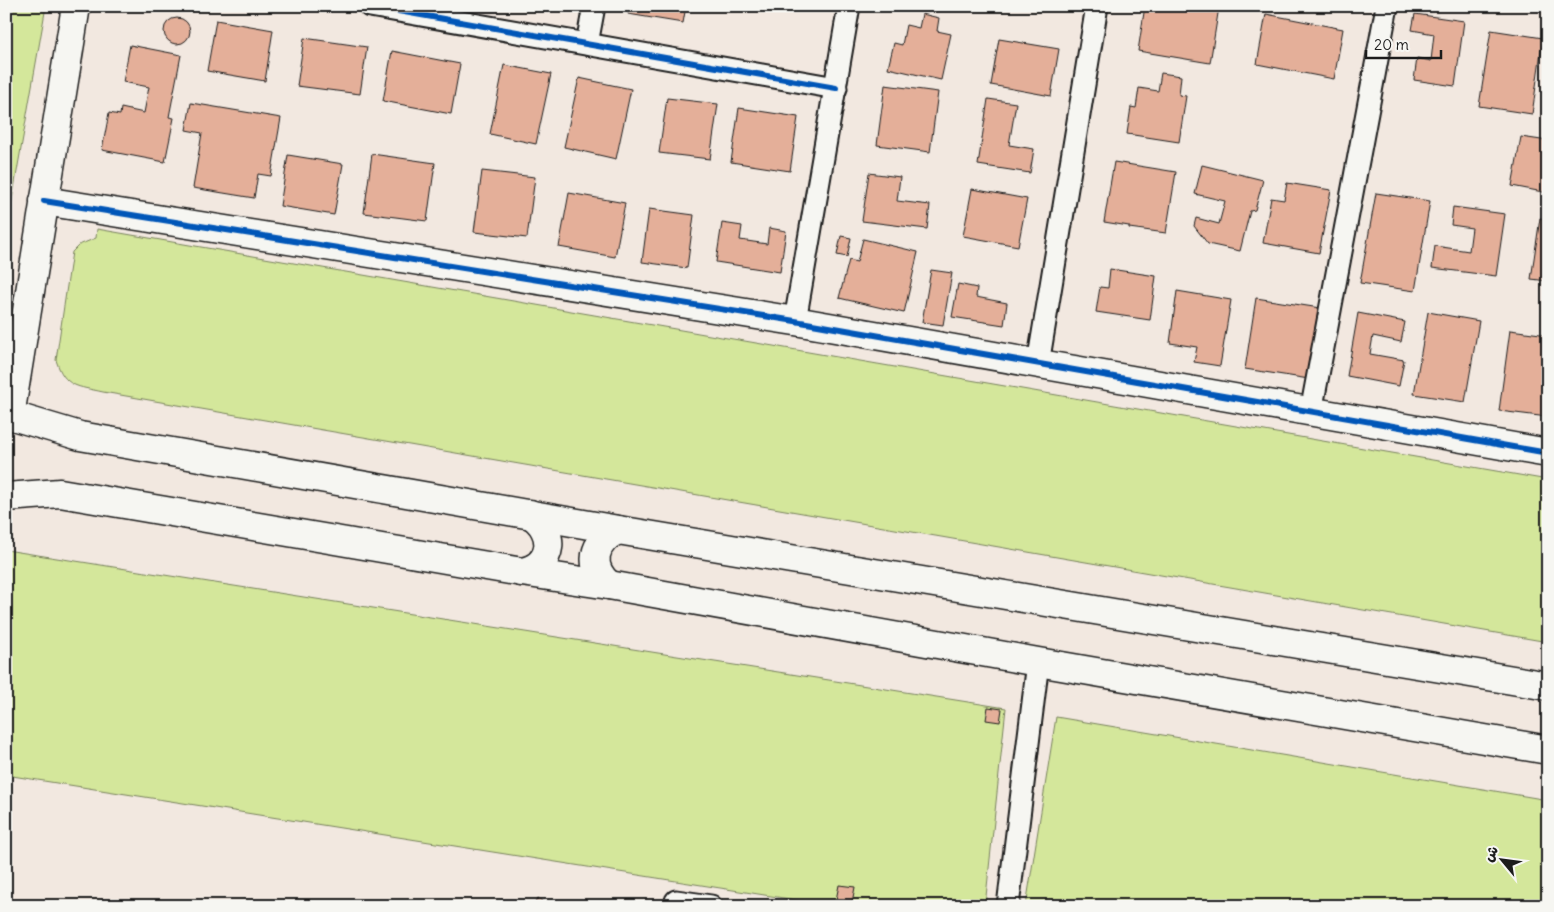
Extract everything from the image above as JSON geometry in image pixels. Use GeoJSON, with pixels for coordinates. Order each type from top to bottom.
{"type":"FeatureCollection","features":[{"type":"Feature","properties":{"kind":"main road"},"geometry":{"type":"LineString","coordinates":[[76,6],[8,415],[80,436],[618,530],[1548,686]]}},
{"type":"Feature","properties":{"kind":"main road"},"geometry":{"type":"LineString","coordinates":[[44,201],[796,321],[1548,453]]}},
{"type":"Feature","properties":{"kind":"main road"},"geometry":{"type":"LineString","coordinates":[[6,497],[60,493],[522,572],[609,585],[1038,662],[1548,750]]}},
{"type":"Feature","properties":{"kind":"main road"},"geometry":{"type":"LineString","coordinates":[[522,572],[531,570],[539,565],[545,557],[548,548],[545,528],[530,514]]}},
{"type":"Feature","properties":{"kind":"main road"},"geometry":{"type":"LineString","coordinates":[[609,585],[598,573],[595,556],[602,539],[618,530]]}},
{"type":"Feature","properties":{"kind":"street"},"geometry":{"type":"LineString","coordinates":[[370,6],[836,88]]}},
{"type":"Feature","properties":{"kind":"street"},"geometry":{"type":"LineString","coordinates":[[587,44],[594,6]]}},
{"type":"Feature","properties":{"kind":"street"},"geometry":{"type":"LineString","coordinates":[[796,321],[849,6]]}},
{"type":"Feature","properties":{"kind":"street"},"geometry":{"type":"LineString","coordinates":[[1038,364],[1098,6]]}},
{"type":"Feature","properties":{"kind":"street"},"geometry":{"type":"LineString","coordinates":[[1311,412],[1387,6]]}},
{"type":"Feature","properties":{"kind":"street"},"geometry":{"type":"LineString","coordinates":[[1008,906],[1038,662]]}},
{"type":"Feature","properties":{"kind":"street"},"geometry":{"type":"LineString","coordinates":[[676,906],[676,901],[711,906]]}},
{"type":"Feature","properties":{"kind":"green space"},"geometry":{"type":"Polygon","coordinates":[[[6,6],[46,6],[6,234],[6,6]]]}},
{"type":"Feature","properties":{"kind":"green space"},"geometry":{"type":"Polygon","coordinates":[[[97,229],[1548,480],[1548,642],[79,387],[63,376],[56,360],[72,252],[79,245],[96,238],[97,229]]]}},
{"type":"Feature","properties":{"kind":"green space"},"geometry":{"type":"Polygon","coordinates":[[[6,550],[1006,708],[985,906],[834,906],[6,775],[6,550]]]}},
{"type":"Feature","properties":{"kind":"green space"},"geometry":{"type":"Polygon","coordinates":[[[1056,717],[1548,800],[1548,906],[1026,906],[1056,717]]]}},
{"type":"Feature","properties":{"kind":"building"},"geometry":{"type":"Polygon","coordinates":[[[629,6],[686,6],[683,23],[628,14],[629,6]]]}},
{"type":"Feature","properties":{"kind":"building"},"geometry":{"type":"Polygon","coordinates":[[[1145,6],[1219,7],[1210,63],[1138,51],[1145,6]]]}},
{"type":"Feature","properties":{"kind":"building"},"geometry":{"type":"Polygon","coordinates":[[[922,14],[939,18],[937,31],[951,34],[941,80],[888,68],[894,43],[902,45],[906,25],[919,28],[922,14]]]}},
{"type":"Feature","properties":{"kind":"building"},"geometry":{"type":"Polygon","coordinates":[[[1266,14],[1343,29],[1334,79],[1257,64],[1266,14]]]}},
{"type":"Feature","properties":{"kind":"building"},"geometry":{"type":"Polygon","coordinates":[[[1415,14],[1464,21],[1455,86],[1414,80],[1417,58],[1431,61],[1434,34],[1412,30],[1415,14]]]}},
{"type":"Feature","properties":{"kind":"building"},"geometry":{"type":"Polygon","coordinates":[[[177,18],[186,22],[190,31],[186,40],[177,44],[168,40],[164,31],[168,22],[177,18]]]}},
{"type":"Feature","properties":{"kind":"building"},"geometry":{"type":"Polygon","coordinates":[[[216,20],[273,30],[265,81],[207,71],[216,20]]]}},
{"type":"Feature","properties":{"kind":"building"},"geometry":{"type":"Polygon","coordinates":[[[1491,30],[1543,38],[1532,114],[1479,106],[1491,30]]]}},
{"type":"Feature","properties":{"kind":"building"},"geometry":{"type":"Polygon","coordinates":[[[304,38],[367,47],[360,94],[297,86],[304,38]]]}},
{"type":"Feature","properties":{"kind":"building"},"geometry":{"type":"Polygon","coordinates":[[[999,39],[1059,49],[1051,96],[991,85],[999,39]]]}},
{"type":"Feature","properties":{"kind":"building"},"geometry":{"type":"Polygon","coordinates":[[[130,45],[181,55],[169,117],[174,118],[165,162],[102,150],[109,113],[120,115],[121,108],[144,113],[149,87],[123,82],[130,45]]]}},
{"type":"Feature","properties":{"kind":"building"},"geometry":{"type":"Polygon","coordinates":[[[392,51],[460,64],[451,114],[383,101],[392,51]]]}},
{"type":"Feature","properties":{"kind":"building"},"geometry":{"type":"Polygon","coordinates":[[[504,65],[551,74],[536,144],[490,134],[504,65]]]}},
{"type":"Feature","properties":{"kind":"building"},"geometry":{"type":"Polygon","coordinates":[[[1161,73],[1181,76],[1179,95],[1186,96],[1179,142],[1127,134],[1131,107],[1136,108],[1139,88],[1158,91],[1161,73]]]}},
{"type":"Feature","properties":{"kind":"building"},"geometry":{"type":"Polygon","coordinates":[[[579,78],[631,89],[616,159],[564,147],[579,78]]]}},
{"type":"Feature","properties":{"kind":"building"},"geometry":{"type":"Polygon","coordinates":[[[885,85],[938,92],[930,152],[877,145],[885,85]]]}},
{"type":"Feature","properties":{"kind":"building"},"geometry":{"type":"Polygon","coordinates":[[[667,98],[718,104],[710,159],[659,153],[667,98]]]}},
{"type":"Feature","properties":{"kind":"building"},"geometry":{"type":"Polygon","coordinates":[[[988,99],[1016,103],[1009,145],[1034,149],[1030,173],[978,165],[988,99]]]}},
{"type":"Feature","properties":{"kind":"building"},"geometry":{"type":"Polygon","coordinates":[[[191,103],[281,118],[271,176],[258,174],[254,198],[193,188],[202,133],[186,130],[191,103]]]}},
{"type":"Feature","properties":{"kind":"building"},"geometry":{"type":"Polygon","coordinates":[[[739,108],[798,117],[790,171],[731,162],[739,108]]]}},
{"type":"Feature","properties":{"kind":"building"},"geometry":{"type":"Polygon","coordinates":[[[1521,137],[1548,141],[1548,193],[1512,186],[1521,137]]]}},
{"type":"Feature","properties":{"kind":"building"},"geometry":{"type":"Polygon","coordinates":[[[372,154],[435,163],[427,221],[364,213],[372,154]]]}},
{"type":"Feature","properties":{"kind":"building"},"geometry":{"type":"Polygon","coordinates":[[[288,155],[343,164],[334,215],[280,206],[288,155]]]}},
{"type":"Feature","properties":{"kind":"building"},"geometry":{"type":"Polygon","coordinates":[[[1114,162],[1176,172],[1166,233],[1129,228],[1129,226],[1104,222],[1114,162]]]}},
{"type":"Feature","properties":{"kind":"building"},"geometry":{"type":"Polygon","coordinates":[[[1202,165],[1263,180],[1255,210],[1250,211],[1240,251],[1208,244],[1194,226],[1196,218],[1219,224],[1225,201],[1195,194],[1202,165]]]}},
{"type":"Feature","properties":{"kind":"building"},"geometry":{"type":"Polygon","coordinates":[[[482,171],[535,177],[527,238],[474,232],[482,171]]]}},
{"type":"Feature","properties":{"kind":"building"},"geometry":{"type":"Polygon","coordinates":[[[869,173],[900,177],[897,201],[930,205],[927,229],[862,221],[869,173]]]}},
{"type":"Feature","properties":{"kind":"building"},"geometry":{"type":"Polygon","coordinates":[[[1287,183],[1331,190],[1319,253],[1263,243],[1271,198],[1284,200],[1287,183]]]}},
{"type":"Feature","properties":{"kind":"building"},"geometry":{"type":"Polygon","coordinates":[[[972,189],[1027,199],[1018,246],[963,236],[972,189]]]}},
{"type":"Feature","properties":{"kind":"building"},"geometry":{"type":"Polygon","coordinates":[[[569,193],[625,203],[615,257],[559,247],[569,193]]]}},
{"type":"Feature","properties":{"kind":"building"},"geometry":{"type":"Polygon","coordinates":[[[1376,193],[1430,201],[1415,291],[1360,283],[1376,193]]]}},
{"type":"Feature","properties":{"kind":"building"},"geometry":{"type":"Polygon","coordinates":[[[1453,207],[1505,214],[1496,276],[1432,268],[1435,246],[1469,251],[1472,228],[1451,225],[1453,207]]]}},
{"type":"Feature","properties":{"kind":"building"},"geometry":{"type":"Polygon","coordinates":[[[649,209],[694,215],[687,268],[642,262],[649,209]]]}},
{"type":"Feature","properties":{"kind":"building"},"geometry":{"type":"Polygon","coordinates":[[[1540,218],[1548,219],[1548,281],[1531,279],[1540,218]]]}},
{"type":"Feature","properties":{"kind":"building"},"geometry":{"type":"Polygon","coordinates":[[[722,223],[742,226],[740,240],[767,244],[769,228],[786,231],[780,272],[716,262],[722,223]]]}},
{"type":"Feature","properties":{"kind":"building"},"geometry":{"type":"Polygon","coordinates":[[[841,236],[851,238],[847,257],[837,255],[841,236]]]}},
{"type":"Feature","properties":{"kind":"building"},"geometry":{"type":"Polygon","coordinates":[[[863,239],[918,252],[904,313],[839,298],[849,260],[857,262],[863,239]]]}},
{"type":"Feature","properties":{"kind":"building"},"geometry":{"type":"Polygon","coordinates":[[[1110,269],[1156,276],[1150,320],[1096,312],[1100,287],[1108,288],[1110,269]]]}},
{"type":"Feature","properties":{"kind":"building"},"geometry":{"type":"Polygon","coordinates":[[[931,270],[952,273],[943,325],[922,322],[931,270]]]}},
{"type":"Feature","properties":{"kind":"building"},"geometry":{"type":"Polygon","coordinates":[[[958,284],[977,288],[976,297],[1007,303],[1004,325],[952,317],[958,284]]]}},
{"type":"Feature","properties":{"kind":"building"},"geometry":{"type":"Polygon","coordinates":[[[1177,291],[1231,300],[1220,366],[1194,362],[1197,347],[1170,343],[1177,291]]]}},
{"type":"Feature","properties":{"kind":"building"},"geometry":{"type":"Polygon","coordinates":[[[1256,298],[1320,308],[1309,379],[1245,369],[1256,298]]]}},
{"type":"Feature","properties":{"kind":"building"},"geometry":{"type":"Polygon","coordinates":[[[1428,312],[1479,321],[1465,402],[1414,394],[1428,312]]]}},
{"type":"Feature","properties":{"kind":"building"},"geometry":{"type":"Polygon","coordinates":[[[1358,313],[1405,322],[1401,342],[1373,336],[1370,354],[1404,360],[1399,386],[1347,376],[1358,313]]]}},
{"type":"Feature","properties":{"kind":"building"},"geometry":{"type":"Polygon","coordinates":[[[1510,330],[1548,335],[1548,417],[1499,411],[1510,330]]]}},
{"type":"Feature","properties":{"kind":"building"},"geometry":{"type":"Polygon","coordinates":[[[988,707],[1002,709],[1000,722],[986,720],[988,707]]]}},
{"type":"Feature","properties":{"kind":"building"},"geometry":{"type":"Polygon","coordinates":[[[839,885],[855,887],[852,903],[836,900],[839,885]]]}},
{"type":"Feature","properties":{"kind":"building"},"geometry":{"type":"Polygon","coordinates":[[[538,898],[548,906],[533,906],[538,898]]]}},
{"type":"Feature","properties":{"kind":"cycle path"},"geometry":{"type":"LineString","coordinates":[[370,6],[836,88]]}},
{"type":"Feature","properties":{"kind":"cycle path"},"geometry":{"type":"LineString","coordinates":[[44,201],[795,321],[1548,453]]}}]}
